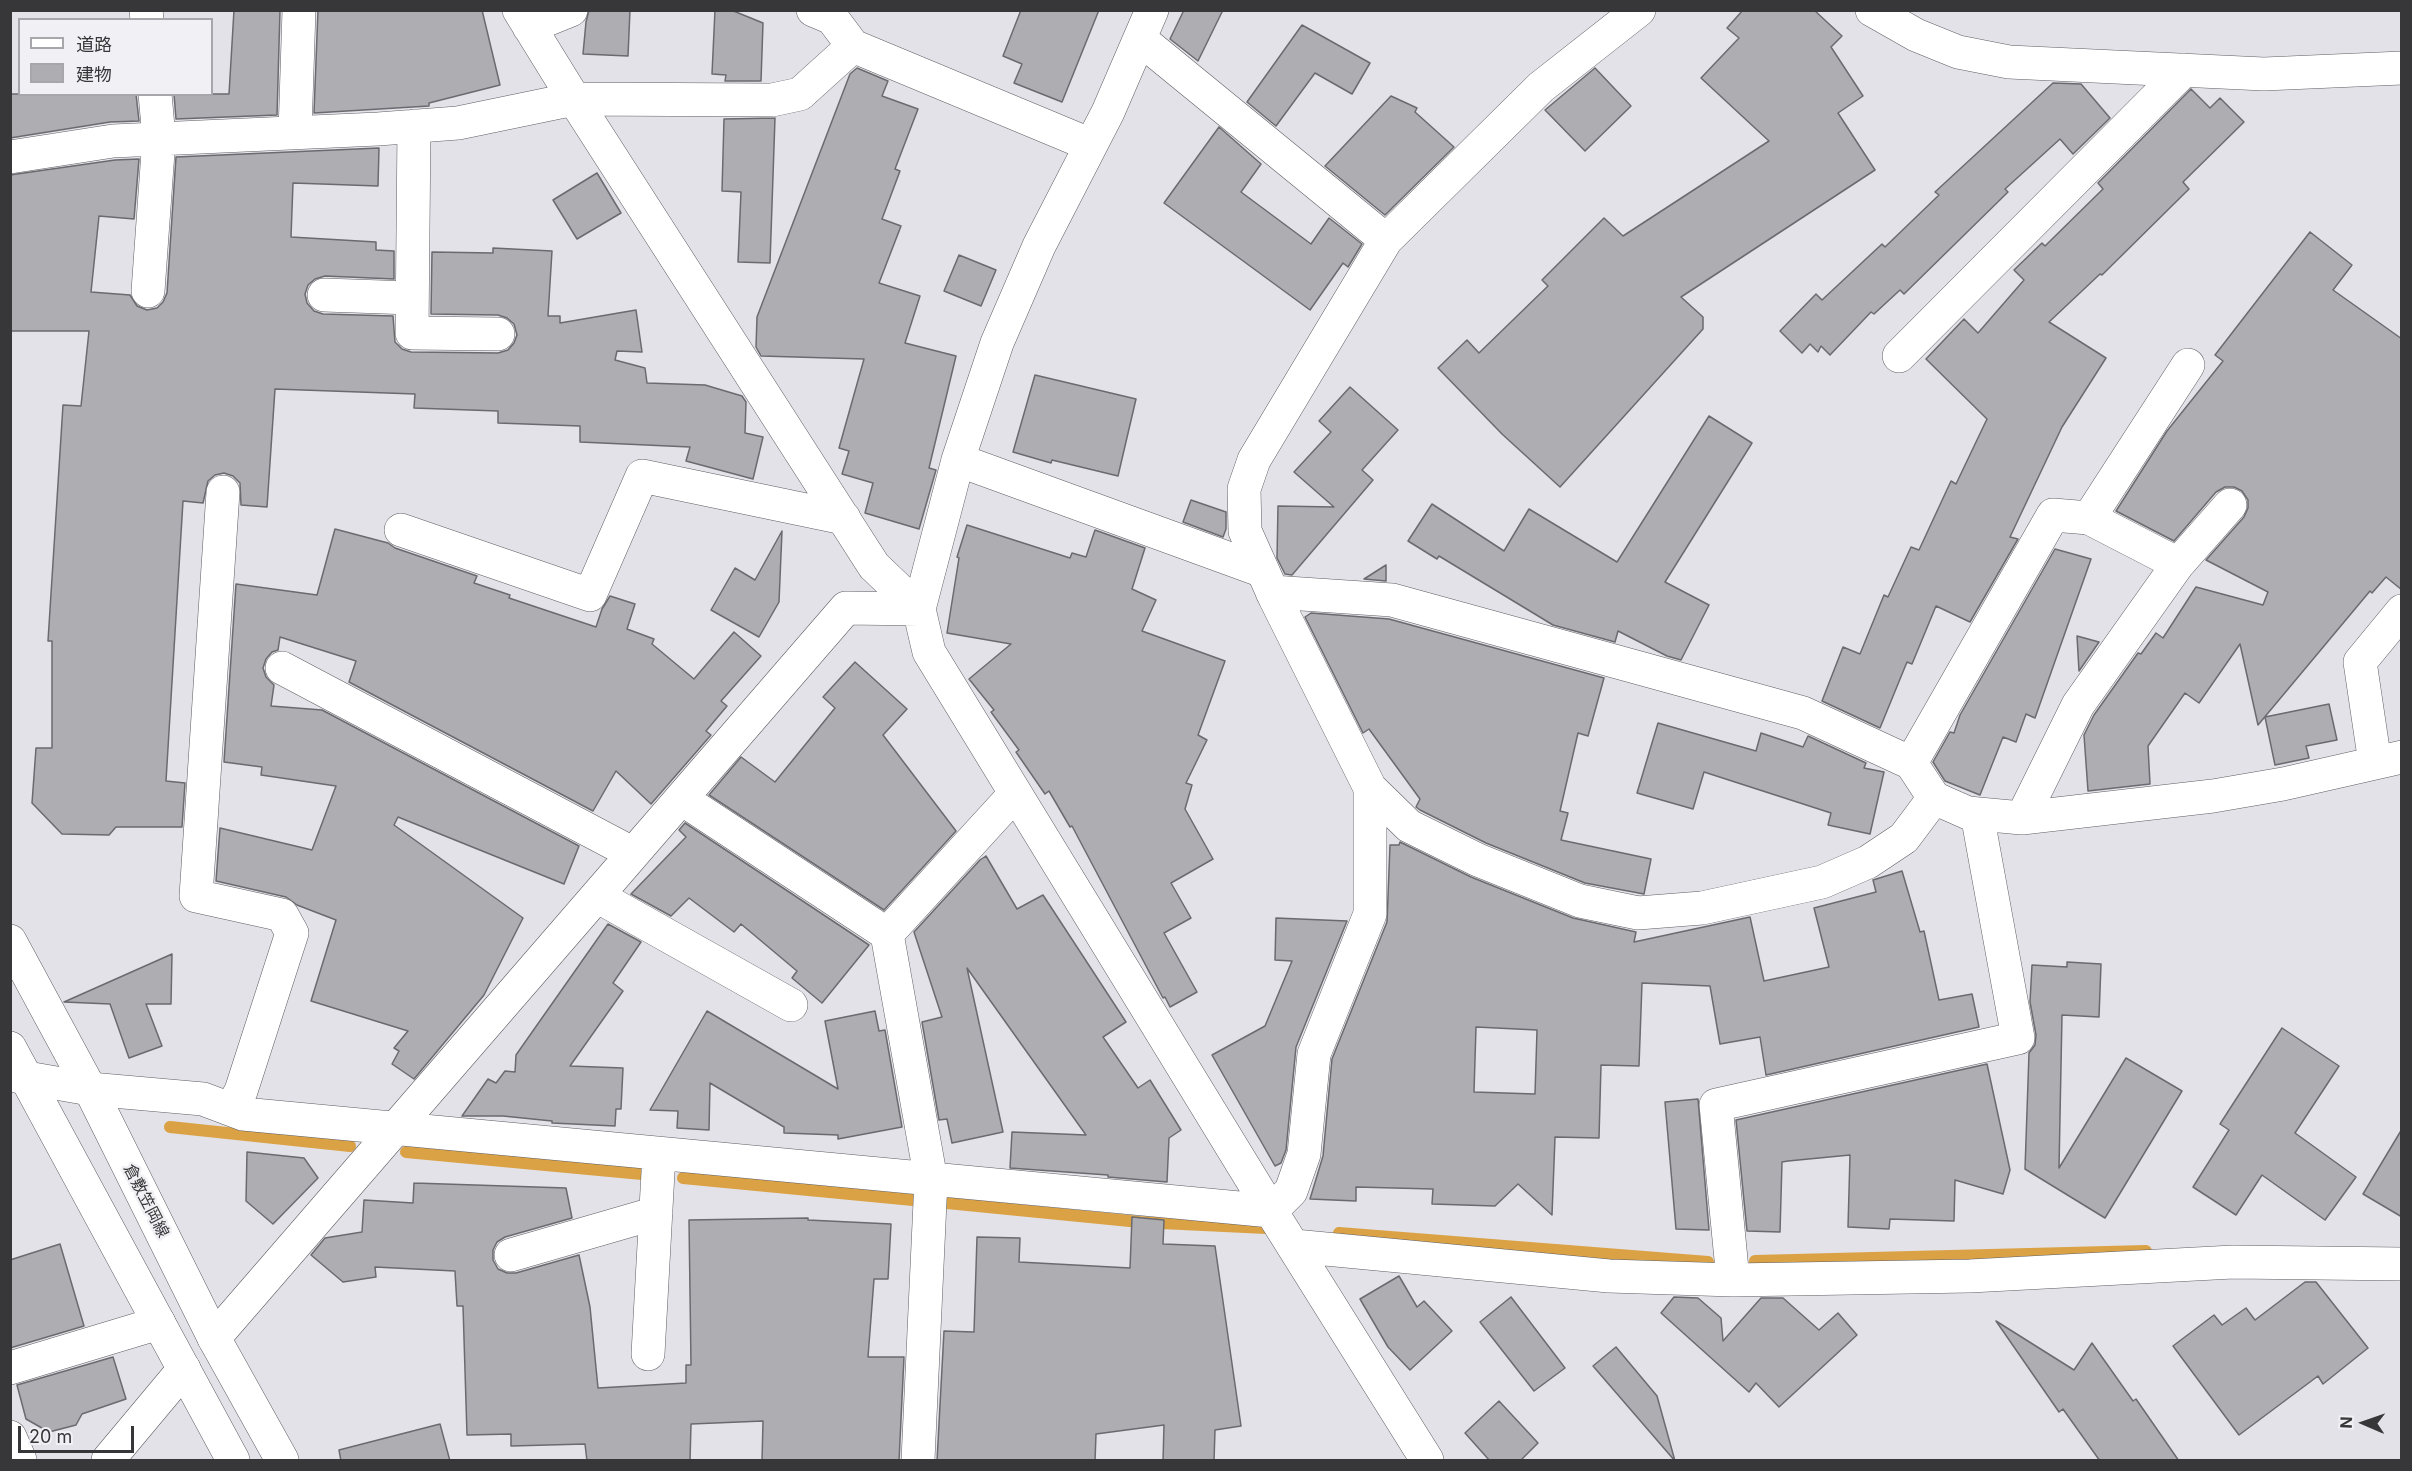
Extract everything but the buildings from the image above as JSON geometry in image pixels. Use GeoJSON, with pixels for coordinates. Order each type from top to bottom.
{"type":"FeatureCollection","features":[{"type":"Feature","properties":{"kind":"street"},"geometry":{"type":"LineString","coordinates":[[295,132],[299,10]]}},
{"type":"Feature","properties":{"kind":"street"},"geometry":{"type":"LineString","coordinates":[[571,10],[524,19],[874,566],[919,609]]}},
{"type":"Feature","properties":{"kind":"street"},"geometry":{"type":"LineString","coordinates":[[813,10],[832,18],[853,46],[1091,145]]}},
{"type":"Feature","properties":{"kind":"street"},"geometry":{"type":"LineString","coordinates":[[1639,10],[1541,87],[1386,240],[1254,460],[1244,489],[1245,531],[1267,581],[1370,788],[1410,826],[1478,861],[1580,901],[1638,914],[1702,908],[1822,882],[1868,862],[1904,838],[1934,798]]}},
{"type":"Feature","properties":{"kind":"street"},"geometry":{"type":"LineString","coordinates":[[1872,10],[1916,35],[1958,52],[2009,62],[2264,74],[2402,68]]}},
{"type":"Feature","properties":{"kind":"street"},"geometry":{"type":"LineString","coordinates":[[1386,240],[1146,25],[1108,112],[1039,246],[997,343],[958,460],[919,609],[929,652],[1427,1461]]}},
{"type":"Feature","properties":{"kind":"street"},"geometry":{"type":"LineString","coordinates":[[10,157],[113,141],[458,123],[574,99],[772,100],[800,94],[853,46]]}},
{"type":"Feature","properties":{"kind":"street"},"geometry":{"type":"LineString","coordinates":[[1899,356],[2184,70]]}},
{"type":"Feature","properties":{"kind":"street"},"geometry":{"type":"LineString","coordinates":[[148,291],[159,138],[155,96]]}},
{"type":"Feature","properties":{"kind":"street"},"geometry":{"type":"LineString","coordinates":[[414,126],[412,333],[498,334]]}},
{"type":"Feature","properties":{"kind":"street"},"geometry":{"type":"LineString","coordinates":[[324,295],[412,298]]}},
{"type":"Feature","properties":{"kind":"street"},"geometry":{"type":"LineString","coordinates":[[2089,518],[2188,364]]}},
{"type":"Feature","properties":{"kind":"street"},"geometry":{"type":"LineString","coordinates":[[958,460],[1267,581],[1392,600],[1803,713],[1911,763],[1934,798],[1968,813],[1977,814],[2022,818],[2213,796],[2388,760],[2360,662],[2402,611]]}},
{"type":"Feature","properties":{"kind":"street"},"geometry":{"type":"LineString","coordinates":[[401,530],[590,595],[642,476],[844,518]]}},
{"type":"Feature","properties":{"kind":"street"},"geometry":{"type":"LineString","coordinates":[[223,492],[196,896],[282,915],[292,933],[241,1091],[231,1110]]}},
{"type":"Feature","properties":{"kind":"street"},"geometry":{"type":"LineString","coordinates":[[2022,818],[2078,705],[2178,564],[2230,505]]}},
{"type":"Feature","properties":{"kind":"street"},"geometry":{"type":"LineString","coordinates":[[1911,763],[2053,515],[2089,518],[2178,564]]}},
{"type":"Feature","properties":{"kind":"street"},"geometry":{"type":"LineString","coordinates":[[214,1338],[846,608],[919,609]]}},
{"type":"Feature","properties":{"kind":"street"},"geometry":{"type":"LineString","coordinates":[[282,668],[632,853]]}},
{"type":"Feature","properties":{"kind":"street"},"geometry":{"type":"LineString","coordinates":[[1271,1211],[1291,1191],[1304,1154],[1314,1054],[1370,914],[1370,788]]}},
{"type":"Feature","properties":{"kind":"street"},"geometry":{"type":"LineString","coordinates":[[887,934],[1015,794]]}},
{"type":"Feature","properties":{"kind":"street"},"geometry":{"type":"LineString","coordinates":[[682,799],[887,934],[931,1180],[918,1461]]}},
{"type":"Feature","properties":{"kind":"street"},"geometry":{"type":"LineString","coordinates":[[1733,1280],[1716,1106],[2018,1038],[1977,814]]}},
{"type":"Feature","properties":{"kind":"street"},"geometry":{"type":"LineString","coordinates":[[597,896],[791,1005]]}},
{"type":"Feature","properties":{"kind":"street","name":"倉敷笠岡線"},"geometry":{"type":"LineString","coordinates":[[10,941],[90,1089],[214,1338],[282,1461]]}},
{"type":"Feature","properties":{"kind":"street"},"geometry":{"type":"LineString","coordinates":[[10,1048],[19,1077],[159,1323],[233,1461]]}},
{"type":"Feature","properties":{"kind":"street"},"geometry":{"type":"LineString","coordinates":[[19,1077],[90,1089],[203,1099],[243,1114],[1271,1211]]}},
{"type":"Feature","properties":{"kind":"street"},"geometry":{"type":"LineString","coordinates":[[648,1354],[659,1154]]}},
{"type":"Feature","properties":{"kind":"street"},"geometry":{"type":"LineString","coordinates":[[511,1256],[656,1213]]}},
{"type":"Feature","properties":{"kind":"street"},"geometry":{"type":"LineString","coordinates":[[1294,1246],[1609,1276],[1733,1280],[1970,1276],[2233,1262],[2402,1264]]}},
{"type":"Feature","properties":{"kind":"street"},"geometry":{"type":"LineString","coordinates":[[10,1368],[159,1323]]}},
{"type":"Feature","properties":{"kind":"street"},"geometry":{"type":"LineString","coordinates":[[108,1461],[184,1369]]}},
{"type":"Feature","properties":{"kind":"street"},"geometry":{"type":"LineString","coordinates":[[10,1437],[20,1461]]}},
{"type":"Feature","properties":{"kind":"waterway"},"geometry":{"type":"LineString","coordinates":[[170,1127],[350,1146]]}},
{"type":"Feature","properties":{"kind":"waterway"},"geometry":{"type":"LineString","coordinates":[[406,1152],[642,1174]]}},
{"type":"Feature","properties":{"kind":"waterway"},"geometry":{"type":"LineString","coordinates":[[683,1178],[913,1200]]}},
{"type":"Feature","properties":{"kind":"waterway"},"geometry":{"type":"LineString","coordinates":[[947,1203],[1140,1222],[1266,1228]]}},
{"type":"Feature","properties":{"kind":"waterway"},"geometry":{"type":"LineString","coordinates":[[1339,1233],[1708,1262]]}},
{"type":"Feature","properties":{"kind":"waterway"},"geometry":{"type":"LineString","coordinates":[[1755,1261],[2146,1251]]}}]}
